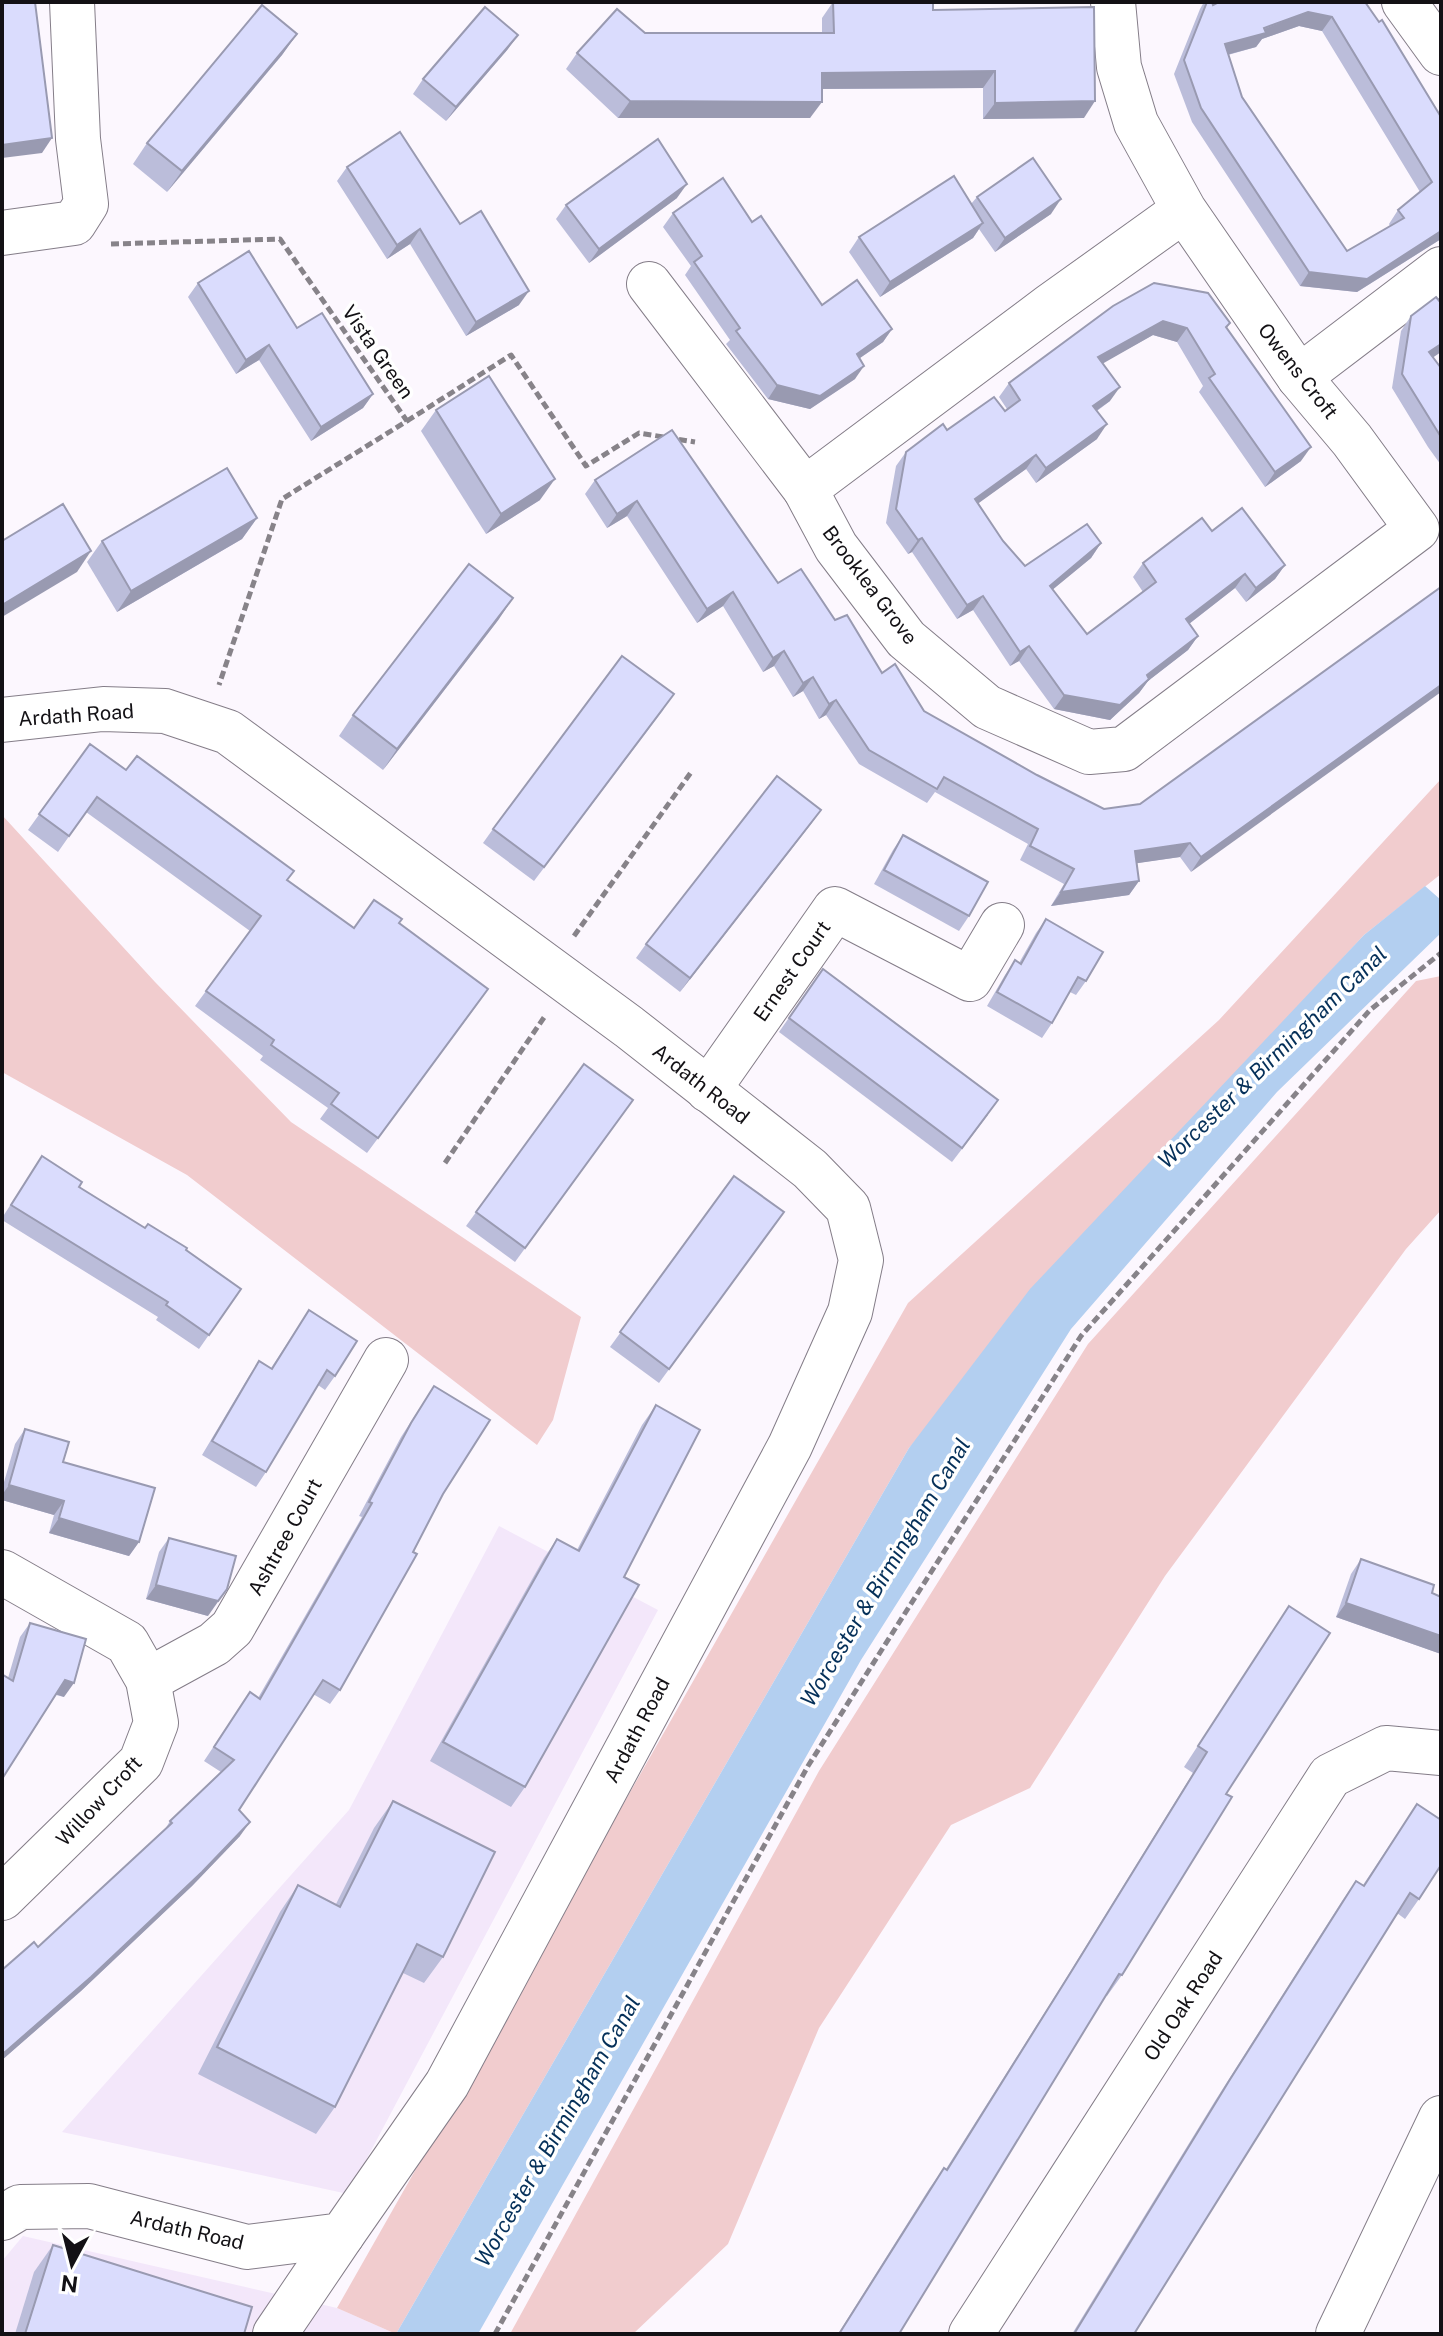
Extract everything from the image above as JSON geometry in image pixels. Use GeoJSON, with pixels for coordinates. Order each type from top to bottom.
{"type":"FeatureCollection","features":[{"type":"Feature","properties":{"kind":"street"},"geometry":{"type":"LineString","coordinates":[[2,233],[74,223],[86,204],[78,139],[72,2]]}},
{"type":"Feature","properties":{"kind":"street","name":"Owens Croft"},"geometry":{"type":"LineString","coordinates":[[1113,2],[1119,67],[1136,123],[1184,210],[1299,377],[1352,440],[1417,529]]}},
{"type":"Feature","properties":{"kind":"street"},"geometry":{"type":"LineString","coordinates":[[1404,2],[1441,53]]}},
{"type":"Feature","properties":{"kind":"street"},"geometry":{"type":"LineString","coordinates":[[805,489],[1184,210]]}},
{"type":"Feature","properties":{"kind":"street"},"geometry":{"type":"LineString","coordinates":[[1299,377],[1441,269]]}},
{"type":"Feature","properties":{"kind":"street","name":"Brooklea Grove"},"geometry":{"type":"LineString","coordinates":[[649,284],[805,489],[836,547],[906,639],[987,707],[1089,752],[1124,749],[1417,529]]}},
{"type":"Feature","properties":{"kind":"street","name":"Ardath Road"},"geometry":{"type":"LineString","coordinates":[[2,720],[103,709],[165,711],[228,732],[629,1027],[810,1169],[848,1208],[861,1260],[850,1312],[790,1446],[447,2084],[342,2235],[247,2247],[89,2206],[20,2207],[2,2218]]}},
{"type":"Feature","properties":{"kind":"street","name":"Ernest Court"},"geometry":{"type":"LineString","coordinates":[[708,1090],[835,909],[970,979],[1002,925]]}},
{"type":"Feature","properties":{"kind":"street","name":"Ashtree Court"},"geometry":{"type":"LineString","coordinates":[[148,1680],[214,1644],[232,1628],[386,1360]]}},
{"type":"Feature","properties":{"kind":"street","name":"Willow Croft"},"geometry":{"type":"LineString","coordinates":[[2,1572],[127,1643],[148,1680],[156,1723],[141,1762],[2,1898]]}},
{"type":"Feature","properties":{"kind":"street","name":"Old Oak Road"},"geometry":{"type":"LineString","coordinates":[[971,2334],[1330,1776],[1386,1748],[1441,1753]]}},
{"type":"Feature","properties":{"kind":"street"},"geometry":{"type":"LineString","coordinates":[[1338,2334],[1441,2118]]}},
{"type":"Feature","properties":{"kind":"street"},"geometry":{"type":"LineString","coordinates":[[275,2334],[342,2235]]}},
{"type":"Feature","properties":{"kind":"path","name":"Vista Green"},"geometry":{"type":"LineString","coordinates":[[74,223],[99,244],[280,239],[407,421],[282,499],[206,725]]}},
{"type":"Feature","properties":{"kind":"path"},"geometry":{"type":"LineString","coordinates":[[407,421],[511,355],[586,466],[639,433],[695,442]]}},
{"type":"Feature","properties":{"kind":"path"},"geometry":{"type":"LineString","coordinates":[[445,1163],[559,976],[692,771]]}},
{"type":"Feature","properties":{"kind":"path"},"geometry":{"type":"LineString","coordinates":[[495,2334],[808,1766],[1081,1336],[1370,1010],[1441,953]]}},
{"type":"Feature","properties":{"kind":"shaded area"},"geometry":{"type":"Polygon","coordinates":[[[1441,779],[1441,874],[1364,935],[1258,1050],[909,1448],[396,2334],[337,2308],[908,1303],[1219,1020],[1441,779]]]}},
{"type":"Feature","properties":{"kind":"shaded area"},"geometry":{"type":"Polygon","coordinates":[[[2,815],[155,982],[291,1122],[581,1317],[553,1420],[537,1445],[187,1175],[2,1072],[2,815]]]}},
{"type":"Feature","properties":{"kind":"shaded area"},"geometry":{"type":"Polygon","coordinates":[[[1441,976],[1441,1210],[1406,1249],[1165,1576],[1030,1788],[951,1825],[819,2028],[728,2244],[633,2334],[510,2334],[819,1771],[1088,1344],[1416,981],[1441,976]]]}},
{"type":"Feature","properties":{"kind":"shaded area"},"geometry":{"type":"Polygon","coordinates":[[[499,1526],[658,1610],[348,2194],[62,2132],[349,1810],[499,1526]]]}},
{"type":"Feature","properties":{"kind":"shaded area"},"geometry":{"type":"Polygon","coordinates":[[[23,2236],[337,2308],[396,2334],[2,2334],[2,2261],[23,2236]]]}},
{"type":"Feature","properties":{"kind":"water","name":"Worcester & Birmingham Canal"},"geometry":{"type":"Polygon","coordinates":[[[1425,886],[1441,900],[1441,933],[1277,1092],[1071,1329],[861,1660],[478,2334],[396,2334],[909,1448],[1030,1289],[1364,935],[1425,886]]]}},
{"type":"Feature","properties":{"kind":"building"},"geometry":{"type":"Polygon","coordinates":[[[2,2],[35,2],[52,138],[2,145],[2,2]]]}},
{"type":"Feature","properties":{"kind":"building"},"geometry":{"type":"Polygon","coordinates":[[[833,2],[933,2],[933,10],[1094,7],[1095,101],[995,103],[995,71],[822,73],[822,102],[630,101],[577,53],[617,9],[645,33],[834,33],[833,2]]]}},
{"type":"Feature","properties":{"kind":"building"},"geometry":{"type":"Polygon","coordinates":[[[1207,2],[1213,5],[1219,2],[1365,2],[1379,22],[1382,20],[1441,117],[1441,231],[1367,279],[1309,272],[1201,108],[1184,60],[1207,2]],[[1308,12],[1264,28],[1266,33],[1225,44],[1242,97],[1347,251],[1404,218],[1398,210],[1432,182],[1332,17],[1308,12]]]}},
{"type":"Feature","properties":{"kind":"building"},"geometry":{"type":"Polygon","coordinates":[[[262,5],[297,34],[182,171],[147,143],[262,5]]]}},
{"type":"Feature","properties":{"kind":"building"},"geometry":{"type":"Polygon","coordinates":[[[485,7],[518,35],[456,107],[423,79],[485,7]]]}},
{"type":"Feature","properties":{"kind":"building"},"geometry":{"type":"Polygon","coordinates":[[[400,132],[460,224],[481,211],[529,291],[476,322],[420,229],[397,245],[347,167],[400,132]]]}},
{"type":"Feature","properties":{"kind":"building"},"geometry":{"type":"Polygon","coordinates":[[[658,139],[687,184],[599,249],[566,205],[658,139]]]}},
{"type":"Feature","properties":{"kind":"building"},"geometry":{"type":"Polygon","coordinates":[[[1033,158],[1061,199],[1005,238],[977,197],[1033,158]]]}},
{"type":"Feature","properties":{"kind":"building"},"geometry":{"type":"Polygon","coordinates":[[[954,176],[983,223],[890,282],[859,237],[954,176]]]}},
{"type":"Feature","properties":{"kind":"building"},"geometry":{"type":"Polygon","coordinates":[[[723,178],[752,222],[761,216],[822,305],[857,280],[892,329],[857,354],[864,366],[820,396],[777,385],[736,331],[740,328],[694,262],[702,256],[673,213],[723,178]]]}},
{"type":"Feature","properties":{"kind":"building"},"geometry":{"type":"Polygon","coordinates":[[[249,251],[297,328],[322,313],[373,394],[321,427],[269,345],[246,360],[198,283],[249,251]]]}},
{"type":"Feature","properties":{"kind":"building"},"geometry":{"type":"Polygon","coordinates":[[[1154,283],[1208,293],[1230,323],[1226,327],[1311,447],[1275,472],[1209,378],[1215,374],[1187,328],[1163,321],[1098,357],[1120,387],[1093,406],[1107,424],[1046,468],[1036,455],[975,499],[1003,541],[1025,566],[1087,524],[1101,543],[1050,586],[1087,634],[1156,582],[1143,563],[1202,518],[1212,531],[1242,508],[1285,565],[1256,588],[1245,574],[1186,619],[1198,636],[1147,675],[1149,679],[1120,705],[1064,695],[1029,646],[1020,652],[983,596],[967,605],[922,538],[918,540],[896,509],[906,452],[943,424],[947,430],[994,397],[1005,411],[1020,400],[1009,383],[1113,306],[1154,283]]]}},
{"type":"Feature","properties":{"kind":"building"},"geometry":{"type":"Polygon","coordinates":[[[1436,297],[1441,303],[1441,344],[1429,352],[1441,368],[1441,437],[1402,374],[1411,316],[1436,297]]]}},
{"type":"Feature","properties":{"kind":"building"},"geometry":{"type":"Polygon","coordinates":[[[489,376],[555,479],[501,514],[436,410],[489,376]]]}},
{"type":"Feature","properties":{"kind":"building"},"geometry":{"type":"Polygon","coordinates":[[[672,430],[778,583],[801,569],[835,620],[847,615],[882,673],[895,664],[924,711],[1104,809],[1140,804],[1441,587],[1441,685],[1201,857],[1190,843],[1135,851],[1139,881],[1061,892],[1074,869],[1030,846],[1038,829],[944,777],[937,789],[869,750],[836,700],[829,704],[813,677],[803,683],[784,651],[773,658],[733,592],[707,609],[637,501],[617,514],[595,480],[672,430]]]}},
{"type":"Feature","properties":{"kind":"building"},"geometry":{"type":"Polygon","coordinates":[[[227,468],[257,518],[131,591],[102,541],[227,468]]]}},
{"type":"Feature","properties":{"kind":"building"},"geometry":{"type":"Polygon","coordinates":[[[63,504],[91,551],[2,605],[2,541],[63,504]]]}},
{"type":"Feature","properties":{"kind":"building"},"geometry":{"type":"Polygon","coordinates":[[[469,564],[513,598],[397,749],[353,715],[469,564]]]}},
{"type":"Feature","properties":{"kind":"building"},"geometry":{"type":"Polygon","coordinates":[[[622,656],[674,694],[544,867],[493,829],[622,656]]]}},
{"type":"Feature","properties":{"kind":"building"},"geometry":{"type":"Polygon","coordinates":[[[90,744],[126,770],[137,756],[294,871],[287,880],[354,928],[374,900],[402,919],[399,923],[488,989],[378,1138],[331,1104],[339,1093],[271,1045],[274,1040],[206,991],[261,916],[97,797],[69,836],[39,814],[90,744]]]}},
{"type":"Feature","properties":{"kind":"building"},"geometry":{"type":"Polygon","coordinates":[[[777,776],[821,810],[690,978],[646,944],[777,776]]]}},
{"type":"Feature","properties":{"kind":"building"},"geometry":{"type":"Polygon","coordinates":[[[903,835],[988,882],[969,916],[884,870],[903,835]]]}},
{"type":"Feature","properties":{"kind":"building"},"geometry":{"type":"Polygon","coordinates":[[[1046,919],[1103,952],[1086,981],[1078,977],[1052,1023],[997,992],[1015,960],[1021,964],[1046,919]]]}},
{"type":"Feature","properties":{"kind":"building"},"geometry":{"type":"Polygon","coordinates":[[[823,969],[998,1100],[962,1148],[789,1018],[823,969]]]}},
{"type":"Feature","properties":{"kind":"building"},"geometry":{"type":"Polygon","coordinates":[[[584,1064],[633,1100],[525,1248],[476,1212],[584,1064]]]}},
{"type":"Feature","properties":{"kind":"building"},"geometry":{"type":"Polygon","coordinates":[[[42,1156],[82,1182],[79,1187],[145,1228],[148,1224],[187,1248],[241,1289],[209,1335],[166,1305],[168,1302],[11,1205],[42,1156]]]}},
{"type":"Feature","properties":{"kind":"building"},"geometry":{"type":"Polygon","coordinates":[[[734,1176],[784,1212],[669,1369],[620,1332],[734,1176]]]}},
{"type":"Feature","properties":{"kind":"building"},"geometry":{"type":"Polygon","coordinates":[[[309,1310],[357,1341],[335,1376],[327,1370],[266,1472],[212,1441],[259,1361],[272,1369],[309,1310]]]}},
{"type":"Feature","properties":{"kind":"building"},"geometry":{"type":"Polygon","coordinates":[[[434,1386],[490,1420],[443,1494],[413,1552],[417,1554],[340,1690],[323,1680],[239,1810],[250,1822],[91,1977],[2,2052],[2,1970],[34,1942],[38,1947],[172,1823],[170,1821],[234,1760],[214,1747],[250,1692],[260,1699],[372,1503],[369,1502],[434,1386]]]}},
{"type":"Feature","properties":{"kind":"building"},"geometry":{"type":"Polygon","coordinates":[[[656,1405],[700,1430],[624,1577],[639,1585],[525,1787],[443,1742],[557,1539],[579,1551],[656,1405]]]}},
{"type":"Feature","properties":{"kind":"building"},"geometry":{"type":"Polygon","coordinates":[[[25,1429],[69,1442],[63,1462],[155,1488],[139,1542],[59,1518],[64,1501],[9,1485],[25,1429]]]}},
{"type":"Feature","properties":{"kind":"building"},"geometry":{"type":"Polygon","coordinates":[[[169,1538],[236,1556],[227,1589],[218,1601],[156,1585],[169,1538]]]}},
{"type":"Feature","properties":{"kind":"building"},"geometry":{"type":"Polygon","coordinates":[[[1361,1559],[1434,1585],[1432,1593],[1441,1597],[1441,1636],[1346,1603],[1361,1559]]]}},
{"type":"Feature","properties":{"kind":"building"},"geometry":{"type":"Polygon","coordinates":[[[1289,1606],[1330,1633],[1226,1794],[1232,1797],[1122,1975],[1119,1974],[899,2334],[839,2334],[944,2168],[947,2170],[1207,1752],[1198,1746],[1289,1606]]]}},
{"type":"Feature","properties":{"kind":"building"},"geometry":{"type":"Polygon","coordinates":[[[30,1623],[86,1639],[74,1683],[65,1680],[2,1779],[2,1677],[13,1681],[30,1623]]]}},
{"type":"Feature","properties":{"kind":"building"},"geometry":{"type":"Polygon","coordinates":[[[393,1801],[495,1852],[443,1957],[417,1944],[335,2107],[217,2047],[298,1885],[340,1907],[393,1801]]]}},
{"type":"Feature","properties":{"kind":"building"},"geometry":{"type":"Polygon","coordinates":[[[1417,1804],[1441,1820],[1441,1865],[1419,1899],[1410,1893],[1134,2334],[1074,2334],[1356,1881],[1364,1886],[1417,1804]]]}},
{"type":"Feature","properties":{"kind":"building"},"geometry":{"type":"Polygon","coordinates":[[[53,2245],[252,2307],[244,2334],[25,2334],[53,2245]]]}}]}
